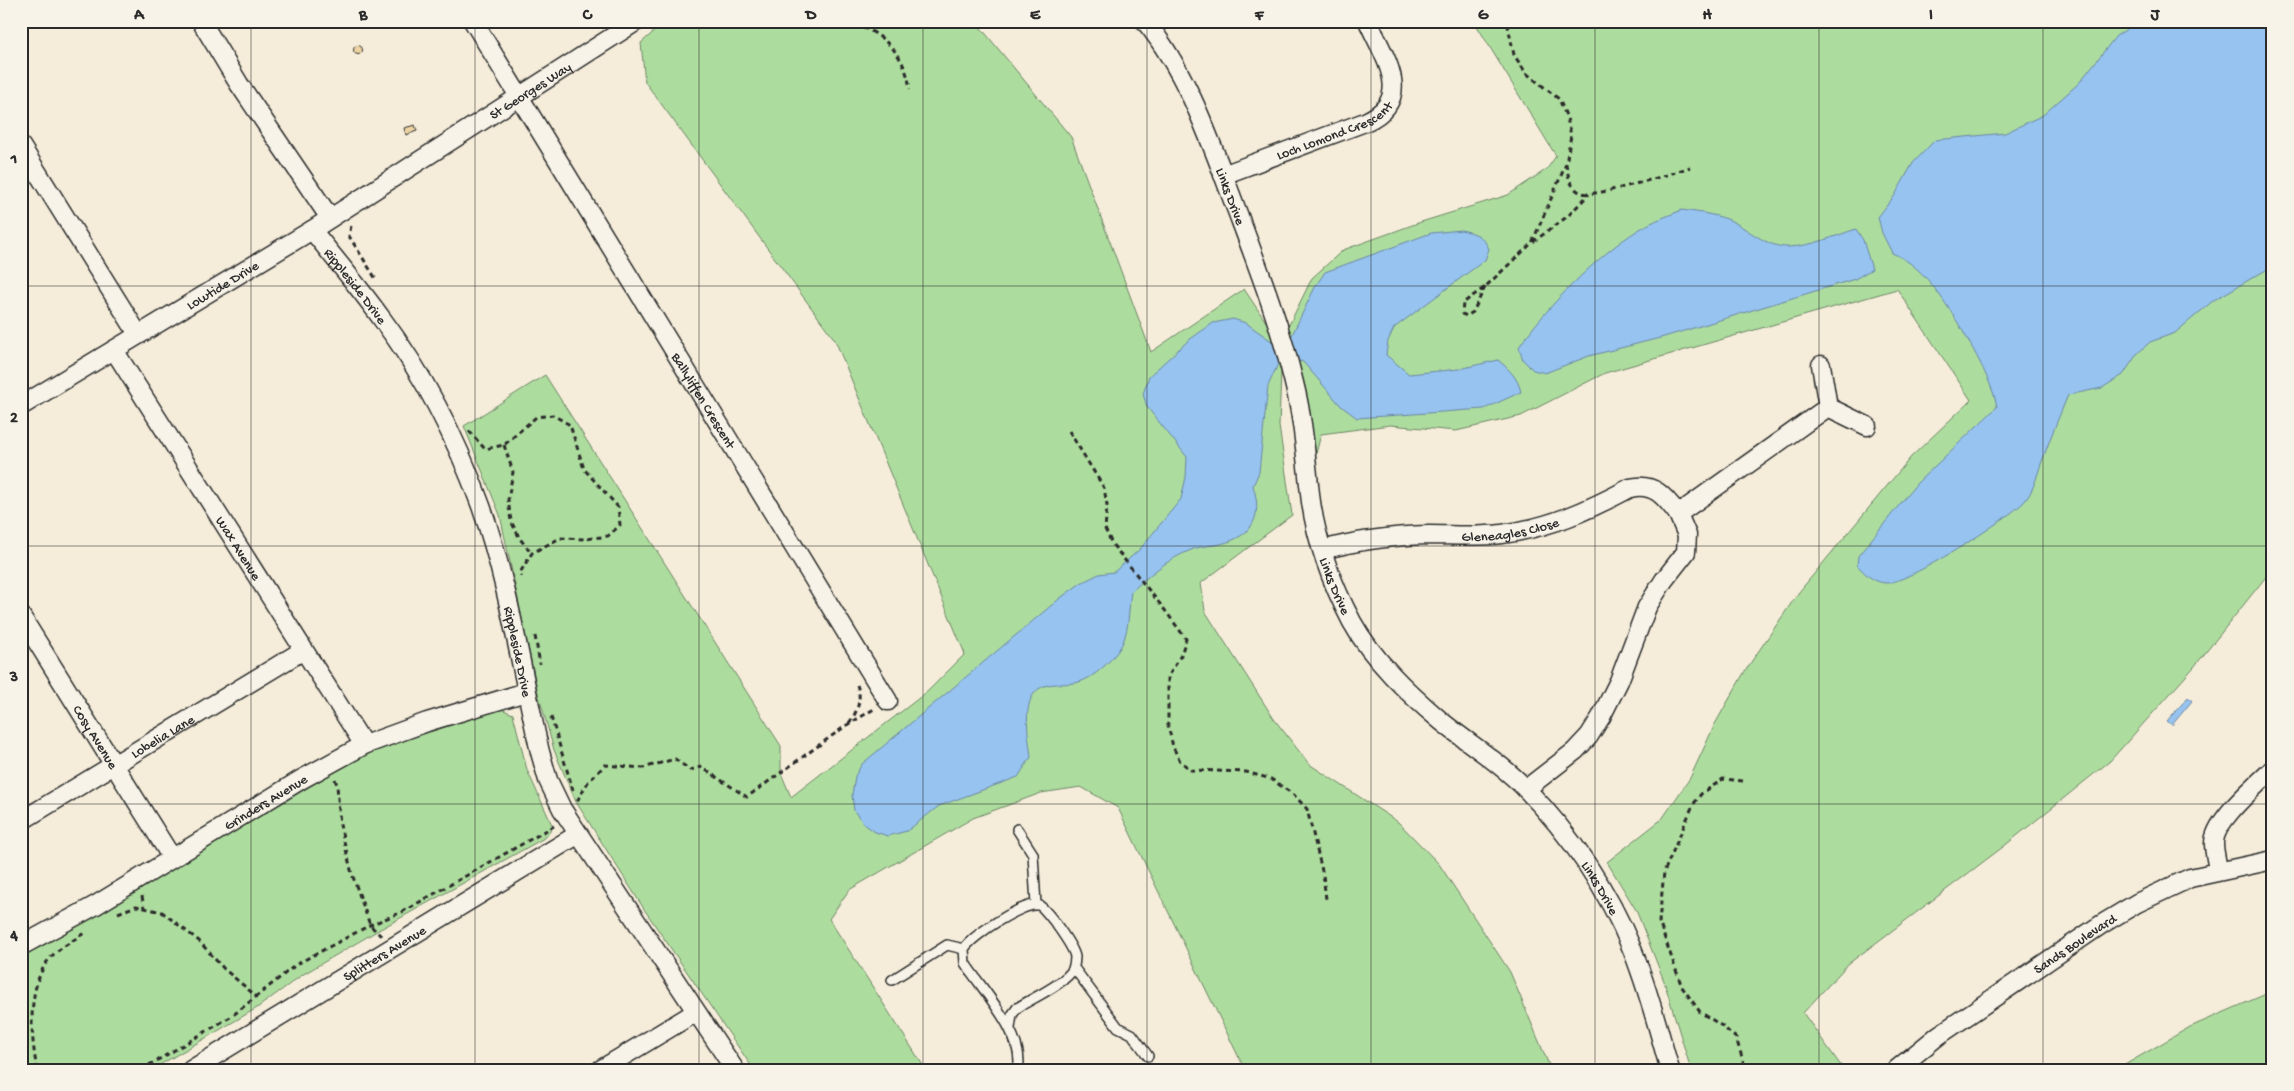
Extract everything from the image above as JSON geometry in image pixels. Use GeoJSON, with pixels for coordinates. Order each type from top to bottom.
{"type":"FeatureCollection","features":[{"type":"Feature","properties":{"kind":"street"},"geometry":{"type":"LineString","coordinates":[[200,21],[239,84],[330,218]]}},
{"type":"Feature","properties":{"kind":"street","name":"Ballyliffen Crescent"},"geometry":{"type":"LineString","coordinates":[[473,21],[888,701]]}},
{"type":"Feature","properties":{"kind":"street","name":"St Georges Way"},"geometry":{"type":"LineString","coordinates":[[421,159],[521,98],[637,21]]}},
{"type":"Feature","properties":{"kind":"street","name":"Links Drive"},"geometry":{"type":"LineString","coordinates":[[1145,21],[1160,39],[1179,72],[1223,174],[1264,285],[1294,383],[1305,444],[1311,504],[1323,550],[1334,583],[1353,623],[1379,659],[1410,694],[1499,764],[1526,789],[1580,854],[1616,915],[1643,977],[1670,1070]]}},
{"type":"Feature","properties":{"kind":"street","name":"Loch Lomond Crescent"},"geometry":{"type":"LineString","coordinates":[[1223,174],[1365,122],[1381,112],[1391,100],[1394,84],[1368,21]]}},
{"type":"Feature","properties":{"kind":"street"},"geometry":{"type":"LineString","coordinates":[[21,146],[138,334]]}},
{"type":"Feature","properties":{"kind":"street","name":"Lowtide Drive"},"geometry":{"type":"LineString","coordinates":[[21,406],[312,230],[421,159]]}},
{"type":"Feature","properties":{"kind":"street","name":"Rippleside Drive"},"geometry":{"type":"LineString","coordinates":[[312,230],[384,320],[434,401],[457,447],[481,506],[502,580],[526,692],[548,780],[567,819],[735,1070]]}},
{"type":"Feature","properties":{"kind":"street","name":"Wax Avenue"},"geometry":{"type":"LineString","coordinates":[[114,350],[302,650],[364,745]]}},
{"type":"Feature","properties":{"kind":"street"},"geometry":{"type":"LineString","coordinates":[[1821,365],[1828,406]]}},
{"type":"Feature","properties":{"kind":"street"},"geometry":{"type":"LineString","coordinates":[[1828,406],[1867,426]]}},
{"type":"Feature","properties":{"kind":"street"},"geometry":{"type":"LineString","coordinates":[[1678,514],[1828,406]]}},
{"type":"Feature","properties":{"kind":"street","name":"Gleneagles Close"},"geometry":{"type":"LineString","coordinates":[[1323,550],[1372,539],[1410,536],[1480,536],[1526,530],[1572,517],[1630,488],[1640,486],[1657,490],[1678,514],[1688,535],[1686,552],[1647,607],[1619,681],[1601,717],[1589,736],[1575,751],[1526,789]]}},
{"type":"Feature","properties":{"kind":"street","name":"Cosy Avenue"},"geometry":{"type":"LineString","coordinates":[[21,616],[172,858]]}},
{"type":"Feature","properties":{"kind":"street","name":"Lobelia Lane"},"geometry":{"type":"LineString","coordinates":[[21,821],[302,650]]}},
{"type":"Feature","properties":{"kind":"street","name":"Grinders Avenue"},"geometry":{"type":"LineString","coordinates":[[21,946],[88,910],[327,765],[364,745],[427,722],[526,692]]}},
{"type":"Feature","properties":{"kind":"street"},"geometry":{"type":"LineString","coordinates":[[2218,870],[2213,842],[2217,830],[2225,818],[2273,769]]}},
{"type":"Feature","properties":{"kind":"street","name":"Splitters Avenue"},"geometry":{"type":"LineString","coordinates":[[191,1070],[577,835]]}},
{"type":"Feature","properties":{"kind":"street","name":"Sands Boulevard"},"geometry":{"type":"LineString","coordinates":[[1896,1070],[1939,1034],[2102,924],[2165,889],[2190,878],[2218,870],[2273,860]]}},
{"type":"Feature","properties":{"kind":"street"},"geometry":{"type":"LineString","coordinates":[[600,1070],[696,1012]]}},
{"type":"Feature","properties":{"kind":"lane"},"geometry":{"type":"LineString","coordinates":[[1017,829],[1033,854],[1036,904]]}},
{"type":"Feature","properties":{"kind":"lane"},"geometry":{"type":"LineString","coordinates":[[1010,1028],[1012,1015],[1017,1008],[1060,982],[1074,968],[1075,958],[1072,950],[1046,911],[1036,904],[1026,906],[974,937],[964,949],[965,963],[1010,1028],[1019,1052],[1018,1070]]}},
{"type":"Feature","properties":{"kind":"lane"},"geometry":{"type":"LineString","coordinates":[[892,980],[947,945],[964,949]]}},
{"type":"Feature","properties":{"kind":"lane"},"geometry":{"type":"LineString","coordinates":[[1074,968],[1082,976],[1118,1027],[1132,1034],[1148,1056]]}},
{"type":"Feature","properties":{"kind":"path"},"geometry":{"type":"LineString","coordinates":[[846,21],[889,43],[901,57],[908,76],[910,89]]}},
{"type":"Feature","properties":{"kind":"path"},"geometry":{"type":"LineString","coordinates":[[1507,21],[1514,55],[1526,73],[1559,99],[1567,118],[1570,135],[1566,164],[1532,243]]}},
{"type":"Feature","properties":{"kind":"path"},"geometry":{"type":"LineString","coordinates":[[1566,164],[1568,178],[1575,189],[1582,194],[1654,179],[1690,167]]}},
{"type":"Feature","properties":{"kind":"path"},"geometry":{"type":"LineString","coordinates":[[1485,287],[1472,312],[1467,316],[1462,314],[1463,303],[1485,287],[1532,243],[1568,216],[1589,194]]}},
{"type":"Feature","properties":{"kind":"path"},"geometry":{"type":"LineString","coordinates":[[358,220],[351,225],[349,236],[380,287]]}},
{"type":"Feature","properties":{"kind":"path"},"geometry":{"type":"LineString","coordinates":[[464,426],[485,449],[504,445],[536,417],[553,415],[570,425],[584,469],[618,507],[620,525],[608,536],[586,539],[560,538],[532,552],[521,571],[522,581]]}},
{"type":"Feature","properties":{"kind":"path"},"geometry":{"type":"LineString","coordinates":[[1069,431],[1104,488],[1107,505],[1105,529],[1112,544],[1186,639],[1181,655],[1168,677],[1168,725],[1173,747],[1180,761],[1191,770],[1246,772],[1271,779],[1294,795],[1307,809],[1324,875],[1326,899]]}},
{"type":"Feature","properties":{"kind":"path"},"geometry":{"type":"LineString","coordinates":[[504,445],[513,472],[508,500],[511,521],[520,540],[532,552]]}},
{"type":"Feature","properties":{"kind":"path"},"geometry":{"type":"LineString","coordinates":[[534,634],[539,650],[541,667]]}},
{"type":"Feature","properties":{"kind":"path"},"geometry":{"type":"LineString","coordinates":[[548,708],[576,802],[588,782],[605,765],[643,768],[675,759],[690,770],[701,767],[747,797],[847,726],[888,701]]}},
{"type":"Feature","properties":{"kind":"path"},"geometry":{"type":"LineString","coordinates":[[327,765],[337,785],[340,825],[352,874],[370,925],[392,947]]}},
{"type":"Feature","properties":{"kind":"path"},"geometry":{"type":"LineString","coordinates":[[1743,781],[1723,779],[1701,794],[1692,805],[1664,872],[1659,922],[1682,987],[1700,1012],[1736,1038],[1746,1070]]}},
{"type":"Feature","properties":{"kind":"path"},"geometry":{"type":"LineString","coordinates":[[141,1070],[232,1016],[297,964],[370,925],[402,912],[567,819]]}},
{"type":"Feature","properties":{"kind":"path"},"geometry":{"type":"LineString","coordinates":[[114,914],[136,906],[162,912],[199,941],[224,969],[256,996]]}},
{"type":"Feature","properties":{"kind":"path"},"geometry":{"type":"LineString","coordinates":[[38,1070],[33,1046],[32,1013],[38,975],[50,957],[90,929]]}},
{"type":"Feature","properties":{"kind":"green space"},"geometry":{"type":"Polygon","coordinates":[[[666,21],[968,21],[981,28],[1071,137],[1151,352],[1244,289],[1270,328],[1289,325],[1312,278],[1343,250],[1418,223],[1508,195],[1547,169],[1556,156],[1474,21],[2273,21],[2273,568],[2194,667],[2110,761],[2003,847],[1848,964],[1803,1013],[1844,1070],[1691,1070],[1664,981],[1636,910],[1607,862],[1662,819],[1690,778],[1715,724],[1745,671],[1799,592],[1911,457],[1971,400],[1897,289],[1605,373],[1521,416],[1456,431],[1390,425],[1321,434],[1316,454],[1294,365],[1281,371],[1279,426],[1292,515],[1201,583],[1205,611],[1274,719],[1309,764],[1398,822],[1439,864],[1510,972],[1551,1070],[1245,1070],[1118,808],[1081,787],[1041,793],[973,818],[849,890],[829,919],[926,1070],[754,1070],[646,912],[576,802],[554,750],[538,693],[500,515],[464,426],[545,375],[781,746],[781,773],[791,797],[928,691],[965,654],[835,340],[645,82],[641,43],[666,21]]]}},
{"type":"Feature","properties":{"kind":"green space"},"geometry":{"type":"Polygon","coordinates":[[[501,709],[513,714],[527,770],[553,827],[546,837],[302,975],[257,1008],[151,1070],[21,1070],[21,954],[48,942],[368,752],[501,709]]]}},
{"type":"Feature","properties":{"kind":"green space"},"geometry":{"type":"Polygon","coordinates":[[[2273,991],[2273,1070],[2116,1070],[2190,1027],[2273,991]]]}},
{"type":"Feature","properties":{"kind":"water"},"geometry":{"type":"Polygon","coordinates":[[[2139,21],[2273,21],[2273,266],[2214,300],[2175,333],[2150,342],[2137,354],[2123,375],[2102,388],[2068,395],[2031,491],[2025,501],[2015,510],[1956,550],[1913,574],[1896,581],[1885,583],[1877,581],[1857,565],[1858,556],[1917,483],[1997,407],[1987,378],[1957,321],[1922,274],[1915,267],[1892,253],[1882,233],[1878,217],[1895,195],[1913,163],[1935,140],[2005,133],[2043,115],[2079,83],[2116,36],[2139,21]]]}},
{"type":"Feature","properties":{"kind":"water"},"geometry":{"type":"Polygon","coordinates":[[[1682,210],[1710,214],[1727,219],[1765,241],[1789,247],[1806,245],[1856,229],[1863,240],[1872,269],[1855,279],[1664,337],[1589,356],[1545,373],[1533,370],[1523,360],[1519,347],[1530,331],[1560,297],[1595,263],[1631,235],[1651,223],[1682,210]]]}},
{"type":"Feature","properties":{"kind":"water"},"geometry":{"type":"Polygon","coordinates":[[[1461,230],[1474,234],[1484,241],[1489,249],[1485,260],[1394,328],[1388,341],[1386,355],[1409,374],[1459,369],[1498,360],[1518,382],[1521,392],[1484,409],[1357,418],[1341,406],[1303,362],[1295,360],[1278,364],[1268,386],[1259,472],[1253,486],[1256,497],[1256,515],[1248,530],[1241,536],[1221,544],[1191,550],[1159,568],[1131,592],[1125,638],[1118,651],[1106,664],[1092,676],[1082,681],[1048,685],[1039,689],[1032,696],[1028,716],[1031,757],[1018,777],[939,806],[907,831],[888,836],[875,832],[864,824],[854,811],[852,795],[855,776],[862,764],[1059,599],[1081,583],[1099,574],[1114,572],[1140,549],[1181,499],[1186,477],[1187,457],[1147,407],[1143,394],[1149,376],[1189,340],[1213,323],[1233,319],[1246,323],[1273,342],[1291,337],[1315,287],[1325,272],[1431,233],[1461,230]]]}},
{"type":"Feature","properties":{"kind":"water"},"geometry":{"type":"Polygon","coordinates":[[[2188,697],[2192,701],[2172,725],[2167,721],[2188,697]]]}},
{"type":"Feature","properties":{"kind":"building"},"geometry":{"type":"Polygon","coordinates":[[[358,46],[362,50],[358,54],[354,50],[358,46]]]}},
{"type":"Feature","properties":{"kind":"building"},"geometry":{"type":"Polygon","coordinates":[[[415,125],[417,131],[406,135],[404,128],[415,125]]]}}]}
